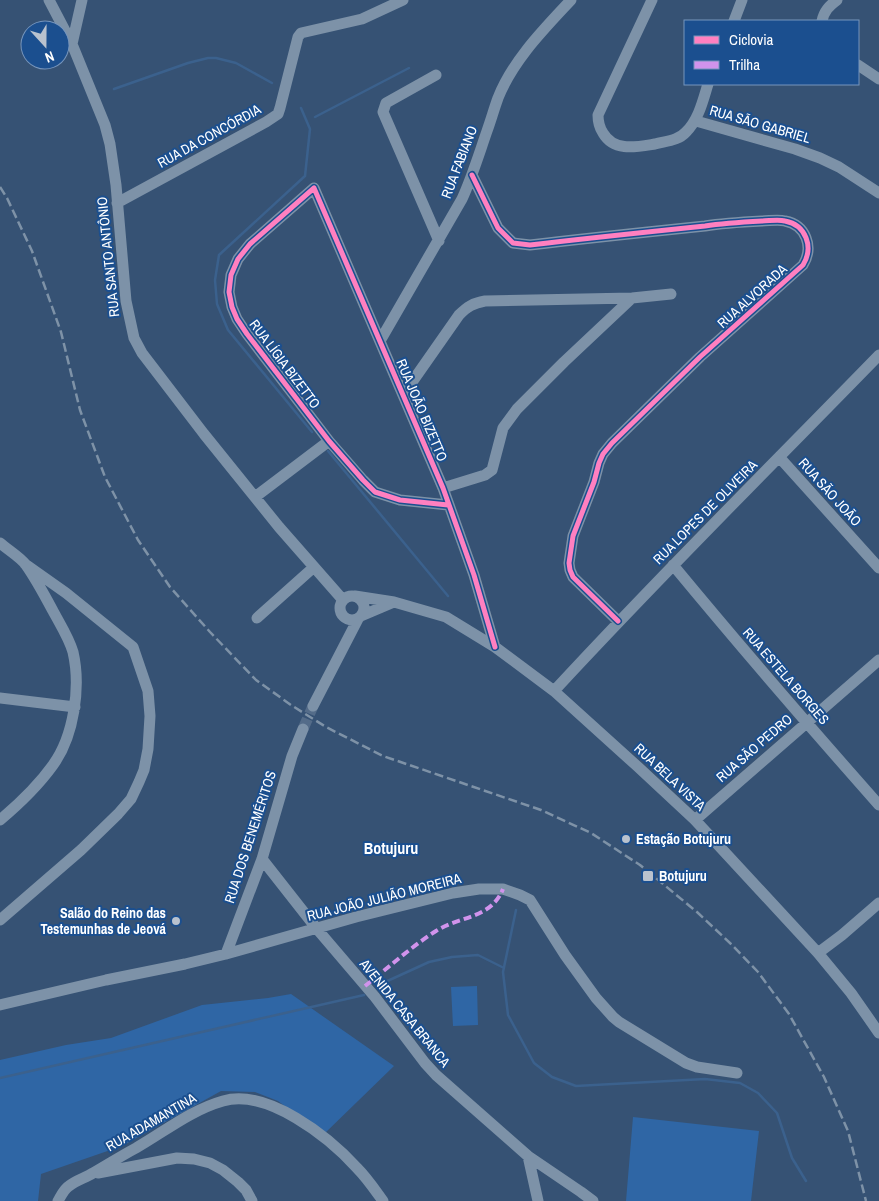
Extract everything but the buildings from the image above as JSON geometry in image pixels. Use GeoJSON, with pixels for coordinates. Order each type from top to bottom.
{"type":"FeatureCollection","features":[{"type":"Feature","properties":{"kind":"street","name":"RUA SANTO ANTÔNIO"},"geometry":{"type":"LineString","coordinates":[[49,0],[72,44],[105,124],[114,165],[126,301],[134,338],[142,353],[204,434],[279,527],[343,600]]}},
{"type":"Feature","properties":{"kind":"street"},"geometry":{"type":"LineString","coordinates":[[72,44],[82,0]]}},
{"type":"Feature","properties":{"kind":"street","name":"RUA DA CONCÓRDIA"},"geometry":{"type":"LineString","coordinates":[[117,203],[278,114],[298,37],[301,33],[362,19],[403,0]]}},
{"type":"Feature","properties":{"kind":"street","name":"RUA FABIANO"},"geometry":{"type":"LineString","coordinates":[[380,341],[462,199],[498,98],[507,79],[522,56],[571,0]]}},
{"type":"Feature","properties":{"kind":"street","name":"RUA SÃO GABRIEL"},"geometry":{"type":"LineString","coordinates":[[652,0],[598,115],[598,122],[609,142],[626,147],[675,140],[686,133],[696,121],[820,158],[879,193]]}},
{"type":"Feature","properties":{"kind":"street"},"geometry":{"type":"LineString","coordinates":[[734,20],[742,0]]}},
{"type":"Feature","properties":{"kind":"street"},"geometry":{"type":"LineString","coordinates":[[822,20],[827,9],[837,0]]}},
{"type":"Feature","properties":{"kind":"street"},"geometry":{"type":"LineString","coordinates":[[859,66],[879,79]]}},
{"type":"Feature","properties":{"kind":"street"},"geometry":{"type":"LineString","coordinates":[[436,76],[386,103],[383,112],[438,241]]}},
{"type":"Feature","properties":{"kind":"street"},"geometry":{"type":"LineString","coordinates":[[696,121],[708,85]]}},
{"type":"Feature","properties":{"kind":"street","name":"RUA ALVORADA"},"geometry":{"type":"LineString","coordinates":[[472,175],[498,228],[513,243],[530,245],[725,223],[783,220],[798,226],[806,238],[808,252],[803,265],[700,357],[612,443],[598,463],[594,482],[573,536],[570,570],[573,577],[618,621]]}},
{"type":"Feature","properties":{"kind":"street","name":"RUA JOÃO BIZETTO"},"geometry":{"type":"LineString","coordinates":[[314,188],[443,488],[474,575],[495,647]]}},
{"type":"Feature","properties":{"kind":"street","name":"RUA LÍGIA BIZETTO"},"geometry":{"type":"LineString","coordinates":[[314,188],[250,244],[238,259],[231,275],[230,292],[232,307],[237,319],[329,441],[375,492],[400,500],[448,505]]}},
{"type":"Feature","properties":{"kind":"street"},"geometry":{"type":"LineString","coordinates":[[403,395],[459,315],[476,302],[632,298],[671,294]]}},
{"type":"Feature","properties":{"kind":"street"},"geometry":{"type":"LineString","coordinates":[[443,488],[488,473],[494,466],[503,428],[509,418],[564,362],[632,298]]}},
{"type":"Feature","properties":{"kind":"street","name":"RUA LOPES DE OLIVEIRA"},"geometry":{"type":"LineString","coordinates":[[554,691],[618,621],[879,356]]}},
{"type":"Feature","properties":{"kind":"street"},"geometry":{"type":"LineString","coordinates":[[255,497],[329,441]]}},
{"type":"Feature","properties":{"kind":"street","name":"RUA SÃO JOÃO"},"geometry":{"type":"LineString","coordinates":[[780,458],[879,568]]}},
{"type":"Feature","properties":{"kind":"street"},"geometry":{"type":"LineString","coordinates":[[0,543],[133,646],[148,691],[150,708],[148,749],[144,770],[131,799],[80,850],[0,920]]}},
{"type":"Feature","properties":{"kind":"street"},"geometry":{"type":"LineString","coordinates":[[0,820],[27,796],[54,764],[63,747],[75,707],[76,672],[72,651],[48,602],[25,564]]}},
{"type":"Feature","properties":{"kind":"street","name":"RUA ESTELA BORGES"},"geometry":{"type":"LineString","coordinates":[[673,565],[806,723],[879,805]]}},
{"type":"Feature","properties":{"kind":"street"},"geometry":{"type":"LineString","coordinates":[[257,618],[314,567]]}},
{"type":"Feature","properties":{"kind":"street","name":"RUA BELA VISTA"},"geometry":{"type":"LineString","coordinates":[[343,600],[349,596],[355,596],[394,602],[446,617],[495,647],[554,691],[694,820],[818,953],[879,1033]]}},
{"type":"Feature","properties":{"kind":"street"},"geometry":{"type":"LineString","coordinates":[[313,706],[342,649],[355,618],[364,613],[364,605],[355,596]]}},
{"type":"Feature","properties":{"kind":"street"},"geometry":{"type":"LineString","coordinates":[[343,600],[340,604],[340,613],[355,618],[394,602]]}},
{"type":"Feature","properties":{"kind":"street","name":"RUA SÃO PEDRO"},"geometry":{"type":"LineString","coordinates":[[694,820],[879,660]]}},
{"type":"Feature","properties":{"kind":"street"},"geometry":{"type":"LineString","coordinates":[[1,698],[75,707]]}},
{"type":"Feature","properties":{"kind":"street","name":"RUA DOS BENEMÉRITOS"},"geometry":{"type":"LineString","coordinates":[[226,954],[262,859],[292,756],[303,729]]}},
{"type":"Feature","properties":{"kind":"street","name":"AVENIDA CASA BRANCA"},"geometry":{"type":"LineString","coordinates":[[262,859],[375,997],[430,1069],[528,1156],[593,1201]]}},
{"type":"Feature","properties":{"kind":"street","name":"RUA JOÃO JULIÃO MOREIRA"},"geometry":{"type":"LineString","coordinates":[[0,1005],[226,954],[356,917],[453,893],[479,889],[502,889],[530,900],[565,955],[596,998],[619,1022],[686,1063],[697,1067],[737,1073]]}},
{"type":"Feature","properties":{"kind":"street"},"geometry":{"type":"LineString","coordinates":[[818,953],[842,936],[879,903]]}},
{"type":"Feature","properties":{"kind":"street","name":"RUA ADAMANTINA"},"geometry":{"type":"LineString","coordinates":[[58,1201],[74,1182],[92,1174],[184,1118],[224,1100],[244,1099],[262,1102],[282,1110],[331,1143],[358,1169],[384,1201]]}},
{"type":"Feature","properties":{"kind":"street"},"geometry":{"type":"LineString","coordinates":[[528,1156],[538,1201]]}},
{"type":"Feature","properties":{"kind":"street"},"geometry":{"type":"LineString","coordinates":[[92,1174],[177,1158],[194,1158],[223,1170],[246,1190],[252,1201]]}},
{"type":"Feature","properties":{"kind":"shaded area"},"geometry":{"type":"Polygon","coordinates":[[[477,986],[478,1025],[453,1026],[451,987],[477,986]]]}},
{"type":"Feature","properties":{"kind":"shaded area"},"geometry":{"type":"Polygon","coordinates":[[[291,994],[394,1066],[323,1135],[278,1101],[255,1092],[221,1091],[122,1146],[41,1174],[38,1201],[0,1201],[0,1060],[66,1045],[111,1038],[202,1005],[291,994]]]}},
{"type":"Feature","properties":{"kind":"shaded area"},"geometry":{"type":"Polygon","coordinates":[[[633,1117],[759,1131],[751,1201],[626,1201],[633,1117]]]}},
{"type":"Feature","properties":{"kind":"waterway"},"geometry":{"type":"LineString","coordinates":[[114,89],[188,63],[208,58],[236,63],[272,83]]}},
{"type":"Feature","properties":{"kind":"waterway"},"geometry":{"type":"LineString","coordinates":[[315,117],[409,68]]}},
{"type":"Feature","properties":{"kind":"waterway"},"geometry":{"type":"LineString","coordinates":[[301,108],[310,129],[305,176],[219,255],[215,280],[217,304],[228,330],[312,432]]}},
{"type":"Feature","properties":{"kind":"waterway"},"geometry":{"type":"LineString","coordinates":[[328,451],[448,596]]}},
{"type":"Feature","properties":{"kind":"waterway"},"geometry":{"type":"LineString","coordinates":[[516,910],[503,972],[508,1015],[534,1063],[552,1077],[576,1086],[705,1079],[740,1083],[758,1093],[777,1113],[792,1158],[806,1181]]}},
{"type":"Feature","properties":{"kind":"waterway"},"geometry":{"type":"LineString","coordinates":[[383,983],[429,962],[452,957],[478,955],[504,968]]}},
{"type":"Feature","properties":{"kind":"waterway"},"geometry":{"type":"LineString","coordinates":[[0,1078],[364,995]]}},
{"type":"Feature","properties":{"kind":"tunnel"},"geometry":{"type":"LineString","coordinates":[[303,729],[313,706]]}},
{"type":"Feature","properties":{"kind":"railway"},"geometry":{"type":"LineString","coordinates":[[0,187],[32,251],[61,332],[80,410],[105,477],[138,540],[170,587],[256,680],[326,727],[383,756],[541,810],[591,833],[640,865],[697,912],[758,972],[789,1014],[824,1077],[848,1131],[866,1201]]}},
{"type":"Feature","properties":{"kind":"marked path"},"geometry":{"type":"LineString","coordinates":[[365,986],[409,950],[436,931],[483,912],[498,899],[503,889]]}},
{"type":"Feature","properties":{"kind":"cycle path"},"geometry":{"type":"LineString","coordinates":[[472,175],[498,228],[513,243],[530,245],[726,223],[782,220],[798,227],[803,232],[808,244],[808,251],[803,265],[700,357],[603,454],[573,536],[569,563],[573,577],[618,621]]}},
{"type":"Feature","properties":{"kind":"cycle path"},"geometry":{"type":"LineString","coordinates":[[448,505],[400,500],[375,492],[329,441],[237,319],[229,292],[231,275],[238,259],[250,244],[314,188],[443,488],[474,575],[495,647]]}},
{"type":"Feature","properties":{"kind":"place","name":"Estação Botujuru"},"geometry":{"type":"Point","coordinates":[626,839]}},
{"type":"Feature","properties":{"kind":"place","name":"Botujuru"},"geometry":{"type":"Point","coordinates":[648,876]}},
{"type":"Feature","properties":{"kind":"place","name":"Salão do Reino das Testemunhas de Jeová"},"geometry":{"type":"Point","coordinates":[176,921]}},
{"type":"Feature","properties":{"kind":"district","name":"Botujuru"},"geometry":{"type":"Point","coordinates":[391,848]}}]}
